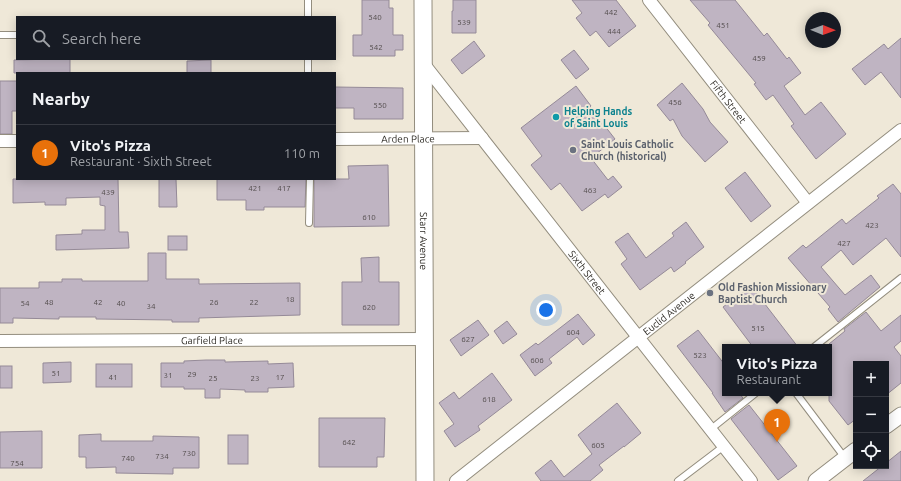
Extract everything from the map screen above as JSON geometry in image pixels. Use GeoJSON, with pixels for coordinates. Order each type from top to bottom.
{"type":"FeatureCollection","features":[{"type":"Feature","properties":{"kind":"main road","name":"Starr Avenue"},"geometry":{"type":"LineString","coordinates":[[423,0],[425,481]]}},
{"type":"Feature","properties":{"kind":"street","name":"Fifth Street"},"geometry":{"type":"LineString","coordinates":[[649,0],[808,203]]}},
{"type":"Feature","properties":{"kind":"street","name":"Sixth Street"},"geometry":{"type":"LineString","coordinates":[[423,63],[751,481]]}},
{"type":"Feature","properties":{"kind":"street","name":"Euclid Avenue"},"geometry":{"type":"LineString","coordinates":[[456,481],[808,203],[900,133]]}},
{"type":"Feature","properties":{"kind":"street","name":"Arden Place"},"geometry":{"type":"LineString","coordinates":[[336,139],[482,138]]}},
{"type":"Feature","properties":{"kind":"street"},"geometry":{"type":"LineString","coordinates":[[0,141],[16,141]]}},
{"type":"Feature","properties":{"kind":"street","name":"Garfield Place"},"geometry":{"type":"LineString","coordinates":[[0,341],[425,339]]}},
{"type":"Feature","properties":{"kind":"street"},"geometry":{"type":"LineString","coordinates":[[889,424],[901,415]]}},
{"type":"Feature","properties":{"kind":"street"},"geometry":{"type":"LineString","coordinates":[[816,481],[851,454]]}},
{"type":"Feature","properties":{"kind":"lane"},"geometry":{"type":"LineString","coordinates":[[308,0],[308,16]]}},
{"type":"Feature","properties":{"kind":"lane"},"geometry":{"type":"LineString","coordinates":[[0,35],[16,35]]}},
{"type":"Feature","properties":{"kind":"lane"},"geometry":{"type":"LineString","coordinates":[[308,60],[308,72]]}},
{"type":"Feature","properties":{"kind":"lane"},"geometry":{"type":"LineString","coordinates":[[309,223],[310,180]]}},
{"type":"Feature","properties":{"kind":"lane"},"geometry":{"type":"LineString","coordinates":[[818,344],[901,278]]}},
{"type":"Feature","properties":{"kind":"lane"},"geometry":{"type":"LineString","coordinates":[[711,429],[752,396]]}},
{"type":"Feature","properties":{"kind":"lane"},"geometry":{"type":"LineString","coordinates":[[799,396],[851,454]]}},
{"type":"Feature","properties":{"kind":"lane"},"geometry":{"type":"LineString","coordinates":[[678,481],[724,446]]}},
{"type":"Feature","properties":{"kind":"building"},"geometry":{"type":"Polygon","coordinates":[[[362,0],[389,0],[389,8],[393,8],[393,35],[403,35],[403,50],[395,50],[395,56],[353,56],[353,35],[362,35],[362,0]]]}},
{"type":"Feature","properties":{"kind":"building"},"geometry":{"type":"Polygon","coordinates":[[[453,0],[476,0],[476,33],[452,33],[453,0]]]}},
{"type":"Feature","properties":{"kind":"building"},"geometry":{"type":"Polygon","coordinates":[[[572,0],[616,0],[636,26],[609,47],[596,31],[590,36],[576,18],[582,13],[572,0]]]}},
{"type":"Feature","properties":{"kind":"building"},"geometry":{"type":"Polygon","coordinates":[[[690,0],[735,0],[764,36],[767,33],[787,59],[789,57],[801,73],[784,86],[805,115],[821,102],[846,134],[816,159],[791,126],[794,124],[773,95],[766,100],[754,84],[756,83],[708,25],[710,23],[690,0]]]}},
{"type":"Feature","properties":{"kind":"building"},"geometry":{"type":"Polygon","coordinates":[[[901,38],[901,98],[881,72],[865,85],[852,69],[884,44],[888,49],[901,38]]]}},
{"type":"Feature","properties":{"kind":"building"},"geometry":{"type":"Polygon","coordinates":[[[474,41],[485,56],[462,74],[451,60],[474,41]]]}},
{"type":"Feature","properties":{"kind":"building"},"geometry":{"type":"Polygon","coordinates":[[[574,50],[589,69],[576,79],[561,60],[574,50]]]}},
{"type":"Feature","properties":{"kind":"building"},"geometry":{"type":"Polygon","coordinates":[[[14,60],[70,60],[70,72],[14,73],[14,60]]]}},
{"type":"Feature","properties":{"kind":"building"},"geometry":{"type":"Polygon","coordinates":[[[211,60],[211,72],[187,72],[187,61],[211,60]]]}},
{"type":"Feature","properties":{"kind":"building"},"geometry":{"type":"Polygon","coordinates":[[[0,81],[16,81],[16,111],[12,111],[12,134],[0,134],[0,81]]]}},
{"type":"Feature","properties":{"kind":"building"},"geometry":{"type":"Polygon","coordinates":[[[682,83],[703,109],[710,122],[728,142],[705,162],[682,136],[673,119],[670,121],[657,105],[682,83]]]}},
{"type":"Feature","properties":{"kind":"building"},"geometry":{"type":"Polygon","coordinates":[[[576,86],[615,139],[591,158],[608,180],[613,176],[622,187],[608,198],[605,194],[582,211],[560,183],[551,190],[531,165],[542,156],[521,128],[576,86]]]}},
{"type":"Feature","properties":{"kind":"building"},"geometry":{"type":"Polygon","coordinates":[[[336,87],[403,88],[403,119],[354,119],[354,108],[336,108],[336,87]]]}},
{"type":"Feature","properties":{"kind":"building"},"geometry":{"type":"Polygon","coordinates":[[[388,165],[389,226],[314,227],[314,180],[349,179],[348,166],[388,165]]]}},
{"type":"Feature","properties":{"kind":"building"},"geometry":{"type":"Polygon","coordinates":[[[745,172],[771,206],[751,222],[725,188],[745,172]]]}},
{"type":"Feature","properties":{"kind":"building"},"geometry":{"type":"Polygon","coordinates":[[[13,179],[118,180],[119,232],[128,232],[129,248],[56,250],[56,235],[82,234],[82,230],[105,230],[105,206],[100,205],[100,197],[66,198],[66,205],[45,205],[45,202],[13,203],[13,179]]]}},
{"type":"Feature","properties":{"kind":"building"},"geometry":{"type":"Polygon","coordinates":[[[159,180],[176,180],[177,207],[159,207],[159,180]]]}},
{"type":"Feature","properties":{"kind":"building"},"geometry":{"type":"Polygon","coordinates":[[[217,180],[306,180],[305,207],[264,207],[264,210],[246,210],[246,200],[217,200],[217,180]]]}},
{"type":"Feature","properties":{"kind":"building"},"geometry":{"type":"Polygon","coordinates":[[[893,184],[901,194],[901,257],[886,238],[853,265],[841,250],[821,267],[845,295],[871,275],[880,287],[838,322],[828,309],[830,307],[788,258],[803,245],[806,248],[842,219],[846,224],[879,198],[877,196],[893,184]]]}},
{"type":"Feature","properties":{"kind":"building"},"geometry":{"type":"Polygon","coordinates":[[[686,222],[704,247],[674,272],[671,267],[640,290],[621,264],[627,259],[615,242],[628,233],[646,258],[674,236],[672,233],[686,222]]]}},
{"type":"Feature","properties":{"kind":"building"},"geometry":{"type":"Polygon","coordinates":[[[168,236],[187,236],[187,250],[168,250],[168,236]]]}},
{"type":"Feature","properties":{"kind":"building"},"geometry":{"type":"Polygon","coordinates":[[[148,253],[166,253],[166,279],[199,279],[199,284],[300,283],[300,315],[199,318],[199,322],[172,322],[172,320],[96,319],[96,317],[59,317],[59,319],[13,318],[13,323],[0,323],[0,288],[39,288],[39,282],[62,282],[62,279],[82,279],[82,281],[148,281],[148,253]]]}},
{"type":"Feature","properties":{"kind":"building"},"geometry":{"type":"Polygon","coordinates":[[[379,257],[379,282],[399,282],[399,325],[342,325],[342,282],[362,282],[361,258],[379,257]]]}},
{"type":"Feature","properties":{"kind":"building"},"geometry":{"type":"Polygon","coordinates":[[[751,286],[796,344],[751,344],[723,307],[751,286]]]}},
{"type":"Feature","properties":{"kind":"building"},"geometry":{"type":"Polygon","coordinates":[[[866,312],[881,331],[901,315],[901,341],[894,347],[901,356],[901,383],[889,393],[889,361],[853,361],[853,421],[848,425],[829,401],[829,396],[832,396],[832,344],[829,344],[845,331],[844,329],[866,312]]]}},
{"type":"Feature","properties":{"kind":"building"},"geometry":{"type":"Polygon","coordinates":[[[578,314],[595,335],[583,345],[577,337],[549,359],[552,363],[535,376],[520,355],[536,343],[538,345],[578,314]]]}},
{"type":"Feature","properties":{"kind":"building"},"geometry":{"type":"Polygon","coordinates":[[[478,320],[489,335],[461,356],[450,340],[478,320]]]}},
{"type":"Feature","properties":{"kind":"building"},"geometry":{"type":"Polygon","coordinates":[[[507,321],[517,334],[503,344],[494,331],[507,321]]]}},
{"type":"Feature","properties":{"kind":"building"},"geometry":{"type":"Polygon","coordinates":[[[698,330],[722,361],[722,396],[741,396],[743,398],[725,412],[713,393],[677,346],[698,330]]]}},
{"type":"Feature","properties":{"kind":"building"},"geometry":{"type":"Polygon","coordinates":[[[225,360],[225,362],[268,361],[268,364],[293,363],[294,387],[268,388],[268,392],[245,392],[245,390],[220,389],[220,398],[205,398],[205,389],[161,387],[161,363],[184,363],[184,361],[225,360]]]}},
{"type":"Feature","properties":{"kind":"building"},"geometry":{"type":"Polygon","coordinates":[[[71,362],[71,382],[43,383],[43,363],[71,362]]]}},
{"type":"Feature","properties":{"kind":"building"},"geometry":{"type":"Polygon","coordinates":[[[96,364],[132,364],[132,387],[96,387],[96,364]]]}},
{"type":"Feature","properties":{"kind":"building"},"geometry":{"type":"Polygon","coordinates":[[[0,366],[12,366],[12,388],[0,388],[0,366]]]}},
{"type":"Feature","properties":{"kind":"building"},"geometry":{"type":"Polygon","coordinates":[[[492,373],[512,400],[478,426],[480,430],[455,447],[444,431],[454,424],[439,403],[454,392],[459,399],[492,373]]]}},
{"type":"Feature","properties":{"kind":"building"},"geometry":{"type":"Polygon","coordinates":[[[617,403],[641,433],[599,465],[603,470],[590,481],[541,481],[535,473],[551,460],[564,477],[592,454],[578,435],[617,403]]]}},
{"type":"Feature","properties":{"kind":"building"},"geometry":{"type":"Polygon","coordinates":[[[749,405],[797,466],[778,480],[731,419],[749,405]]]}},
{"type":"Feature","properties":{"kind":"building"},"geometry":{"type":"Polygon","coordinates":[[[319,418],[385,418],[384,457],[377,457],[377,467],[319,467],[319,418]]]}},
{"type":"Feature","properties":{"kind":"building"},"geometry":{"type":"Polygon","coordinates":[[[42,431],[42,468],[0,468],[0,432],[42,431]]]}},
{"type":"Feature","properties":{"kind":"building"},"geometry":{"type":"Polygon","coordinates":[[[101,434],[101,441],[153,441],[153,436],[199,437],[199,468],[173,468],[173,474],[116,473],[116,467],[86,468],[86,457],[79,457],[79,435],[101,434]]]}},
{"type":"Feature","properties":{"kind":"building"},"geometry":{"type":"Polygon","coordinates":[[[228,435],[248,435],[248,464],[228,464],[228,435]]]}},
{"type":"Feature","properties":{"kind":"building"},"geometry":{"type":"Polygon","coordinates":[[[901,451],[901,481],[863,481],[878,469],[889,469],[889,461],[901,451]]]}},
{"type":"Feature","properties":{"kind":"place","name":"Helping Hands of Saint Louis"},"geometry":{"type":"Point","coordinates":[556,117]}},
{"type":"Feature","properties":{"kind":"place","name":"Saint Louis Catholic Church (historical)"},"geometry":{"type":"Point","coordinates":[573,150]}},
{"type":"Feature","properties":{"kind":"place","name":"Old Fashion Missionary Baptist Church"},"geometry":{"type":"Point","coordinates":[710,293]}},
{"type":"Feature","properties":{"kind":"place","name":"Vito's Pizza"},"geometry":{"type":"Point","coordinates":[777,442]}}]}
